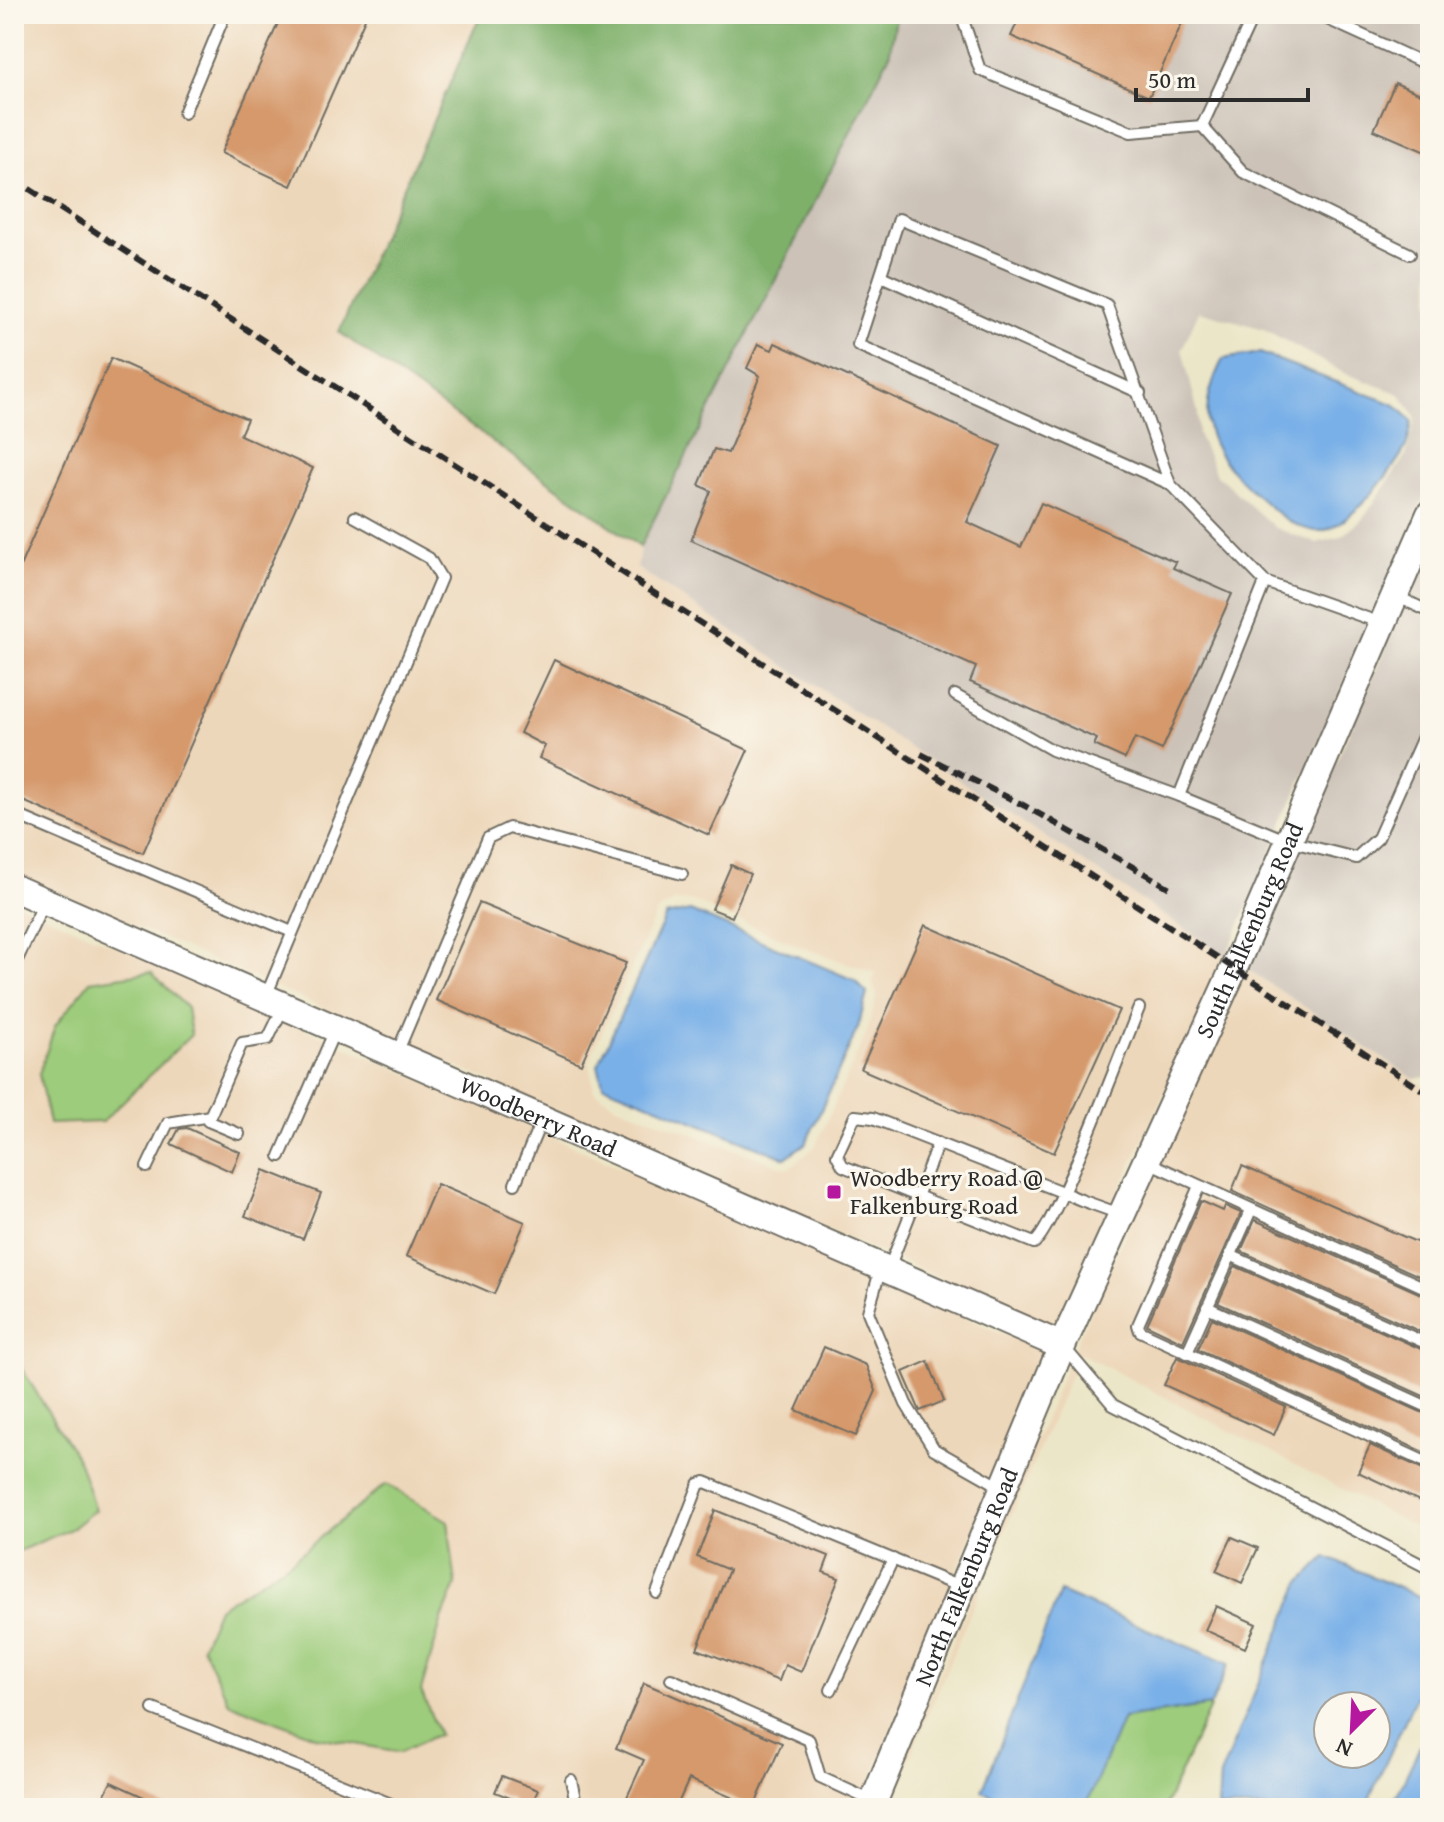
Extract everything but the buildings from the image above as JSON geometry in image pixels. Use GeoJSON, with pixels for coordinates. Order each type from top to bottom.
{"type":"FeatureCollection","features":[{"type":"Feature","properties":{"kind":"street","name":"South Falkenburg Road"},"geometry":{"type":"LineString","coordinates":[[1062,1346],[1288,841],[1430,514]]}},
{"type":"Feature","properties":{"kind":"street","name":"Woodberry Road"},"geometry":{"type":"LineString","coordinates":[[14,888],[1062,1346]]}},
{"type":"Feature","properties":{"kind":"street","name":"North Falkenburg Road"},"geometry":{"type":"LineString","coordinates":[[872,1805],[1062,1346]]}},
{"type":"Feature","properties":{"kind":"lane"},"geometry":{"type":"LineString","coordinates":[[184,113],[225,14]]}},
{"type":"Feature","properties":{"kind":"lane"},"geometry":{"type":"LineString","coordinates":[[967,14],[964,23],[980,70],[1131,132],[1202,126]]}},
{"type":"Feature","properties":{"kind":"lane"},"geometry":{"type":"LineString","coordinates":[[1202,126],[1254,14]]}},
{"type":"Feature","properties":{"kind":"lane"},"geometry":{"type":"LineString","coordinates":[[1316,14],[1430,66]]}},
{"type":"Feature","properties":{"kind":"lane"},"geometry":{"type":"LineString","coordinates":[[1202,126],[1243,172],[1410,254]]}},
{"type":"Feature","properties":{"kind":"lane"},"geometry":{"type":"LineString","coordinates":[[1170,484],[1107,305],[899,219],[858,345],[1170,484],[1265,582],[1383,624]]}},
{"type":"Feature","properties":{"kind":"lane"},"geometry":{"type":"LineString","coordinates":[[881,276],[1140,393]]}},
{"type":"Feature","properties":{"kind":"lane"},"geometry":{"type":"LineString","coordinates":[[239,1134],[208,1121],[242,1043],[268,1039],[292,932],[441,578],[429,558],[355,517]]}},
{"type":"Feature","properties":{"kind":"lane"},"geometry":{"type":"LineString","coordinates":[[1179,796],[1265,582]]}},
{"type":"Feature","properties":{"kind":"lane"},"geometry":{"type":"LineString","coordinates":[[1395,596],[1430,612]]}},
{"type":"Feature","properties":{"kind":"lane"},"geometry":{"type":"LineString","coordinates":[[955,695],[1052,750],[1179,796],[1288,841],[1356,858],[1378,838],[1430,721]]}},
{"type":"Feature","properties":{"kind":"lane"},"geometry":{"type":"LineString","coordinates":[[14,814],[292,932]]}},
{"type":"Feature","properties":{"kind":"lane"},"geometry":{"type":"LineString","coordinates":[[396,1055],[488,838],[498,831],[509,828],[682,874]]}},
{"type":"Feature","properties":{"kind":"lane"},"geometry":{"type":"LineString","coordinates":[[14,966],[45,901]]}},
{"type":"Feature","properties":{"kind":"lane"},"geometry":{"type":"LineString","coordinates":[[1122,1215],[1062,1192],[873,1118],[855,1116],[837,1155],[843,1166],[1034,1243],[1043,1237],[1062,1192],[1139,1008]]}},
{"type":"Feature","properties":{"kind":"lane"},"geometry":{"type":"LineString","coordinates":[[280,1156],[335,1028]]}},
{"type":"Feature","properties":{"kind":"lane"},"geometry":{"type":"LineString","coordinates":[[147,1167],[168,1123],[210,1116]]}},
{"type":"Feature","properties":{"kind":"lane"},"geometry":{"type":"LineString","coordinates":[[515,1184],[543,1119]]}},
{"type":"Feature","properties":{"kind":"lane"},"geometry":{"type":"LineString","coordinates":[[938,1143],[868,1312],[906,1404],[934,1449],[1003,1488]]}},
{"type":"Feature","properties":{"kind":"lane"},"geometry":{"type":"LineString","coordinates":[[1146,1162],[1430,1290]]}},
{"type":"Feature","properties":{"kind":"lane"},"geometry":{"type":"LineString","coordinates":[[1199,1186],[1138,1325],[1140,1331],[1430,1464]]}},
{"type":"Feature","properties":{"kind":"lane"},"geometry":{"type":"LineString","coordinates":[[1187,1353],[1251,1210]]}},
{"type":"Feature","properties":{"kind":"lane"},"geometry":{"type":"LineString","coordinates":[[1230,1255],[1430,1345]]}},
{"type":"Feature","properties":{"kind":"lane"},"geometry":{"type":"LineString","coordinates":[[1207,1307],[1430,1408]]}},
{"type":"Feature","properties":{"kind":"lane"},"geometry":{"type":"LineString","coordinates":[[1062,1346],[1113,1405],[1430,1569]]}},
{"type":"Feature","properties":{"kind":"lane"},"geometry":{"type":"LineString","coordinates":[[657,1593],[699,1484],[705,1482],[961,1587]]}},
{"type":"Feature","properties":{"kind":"lane"},"geometry":{"type":"LineString","coordinates":[[831,1690],[893,1559]]}},
{"type":"Feature","properties":{"kind":"lane"},"geometry":{"type":"LineString","coordinates":[[671,1679],[809,1740],[820,1777],[872,1805]]}},
{"type":"Feature","properties":{"kind":"lane"},"geometry":{"type":"LineString","coordinates":[[153,1709],[401,1808]]}},
{"type":"Feature","properties":{"kind":"lane"},"geometry":{"type":"LineString","coordinates":[[571,1780],[577,1808]]}},
{"type":"Feature","properties":{"kind":"shaded area"},"geometry":{"type":"Polygon","coordinates":[[[14,14],[481,14],[340,332],[640,547],[637,568],[1226,956],[1057,1329],[14,873],[14,14]],[[675,901],[657,911],[589,1061],[594,1091],[617,1106],[788,1169],[815,1147],[867,1033],[877,995],[872,982],[876,973],[804,948],[694,901],[675,901]]]}},
{"type":"Feature","properties":{"kind":"shaded area"},"geometry":{"type":"Polygon","coordinates":[[[897,14],[1430,14],[1430,483],[1226,956],[637,568],[640,547],[889,56],[897,14]],[[1199,311],[1182,349],[1198,413],[1198,434],[1216,474],[1275,528],[1316,543],[1341,537],[1363,519],[1406,455],[1416,418],[1400,394],[1344,373],[1264,329],[1199,311]]]}},
{"type":"Feature","properties":{"kind":"shaded area"},"geometry":{"type":"Polygon","coordinates":[[[1430,544],[1430,1076],[1414,1079],[1247,969],[1430,544]]]}},
{"type":"Feature","properties":{"kind":"shaded area"},"geometry":{"type":"Polygon","coordinates":[[[14,902],[1046,1353],[859,1808],[14,1808],[14,1553],[71,1529],[43,1402],[14,1356],[14,902]],[[55,1026],[39,1074],[49,1124],[102,1121],[191,1035],[55,1026]],[[340,1520],[289,1563],[218,1608],[318,1737],[400,1752],[439,1734],[421,1691],[442,1619],[456,1585],[340,1520]]]}},
{"type":"Feature","properties":{"kind":"shaded area"},"geometry":{"type":"Polygon","coordinates":[[[1246,969],[1430,1090],[1430,1535],[1080,1353],[888,1808],[885,1808],[1073,1350],[1246,969]]]}},
{"type":"Feature","properties":{"kind":"green space"},"geometry":{"type":"Polygon","coordinates":[[[481,14],[897,14],[889,56],[640,547],[339,332],[481,14]]]}},
{"type":"Feature","properties":{"kind":"green space"},"geometry":{"type":"Polygon","coordinates":[[[151,972],[187,1008],[191,1035],[102,1122],[49,1124],[39,1074],[55,1026],[90,981],[151,972]]]}},
{"type":"Feature","properties":{"kind":"green space"},"geometry":{"type":"Polygon","coordinates":[[[14,1356],[79,1462],[95,1510],[71,1529],[14,1553],[14,1356]]]}},
{"type":"Feature","properties":{"kind":"green space"},"geometry":{"type":"Polygon","coordinates":[[[386,1484],[448,1521],[456,1585],[442,1619],[421,1691],[439,1734],[400,1752],[318,1737],[229,1703],[202,1646],[218,1608],[289,1563],[386,1484]]]}},
{"type":"Feature","properties":{"kind":"green space"},"geometry":{"type":"Polygon","coordinates":[[[1211,1705],[1164,1808],[1085,1808],[1123,1718],[1211,1705]]]}},
{"type":"Feature","properties":{"kind":"water"},"geometry":{"type":"Polygon","coordinates":[[[1260,353],[1396,405],[1412,421],[1406,447],[1389,473],[1353,513],[1327,529],[1308,529],[1278,514],[1228,466],[1211,436],[1207,419],[1208,402],[1223,359],[1260,353]]]}},
{"type":"Feature","properties":{"kind":"water"},"geometry":{"type":"Polygon","coordinates":[[[690,911],[854,980],[867,993],[858,1028],[806,1143],[785,1158],[603,1085],[598,1065],[666,916],[690,911]]]}},
{"type":"Feature","properties":{"kind":"water"},"geometry":{"type":"Polygon","coordinates":[[[1326,1557],[1430,1601],[1430,1666],[1392,1749],[1392,1690],[1312,1690],[1312,1770],[1382,1770],[1365,1808],[1218,1808],[1220,1776],[1300,1583],[1326,1557]]]}},
{"type":"Feature","properties":{"kind":"water"},"geometry":{"type":"Polygon","coordinates":[[[1060,1592],[1229,1664],[1211,1705],[1123,1718],[1085,1808],[1025,1808],[982,1791],[1060,1592]]]}},
{"type":"Feature","properties":{"kind":"water"},"geometry":{"type":"Polygon","coordinates":[[[1430,1725],[1430,1808],[1391,1808],[1430,1725]]]}},
{"type":"Feature","properties":{"kind":"railway"},"geometry":{"type":"LineString","coordinates":[[14,179],[1430,1095]]}},
{"type":"Feature","properties":{"kind":"railway"},"geometry":{"type":"LineString","coordinates":[[921,754],[1025,806],[1170,888]]}},
{"type":"Feature","properties":{"kind":"place","name":"Woodberry Road @ Falkenburg Road"},"geometry":{"type":"Point","coordinates":[834,1192]}}]}
